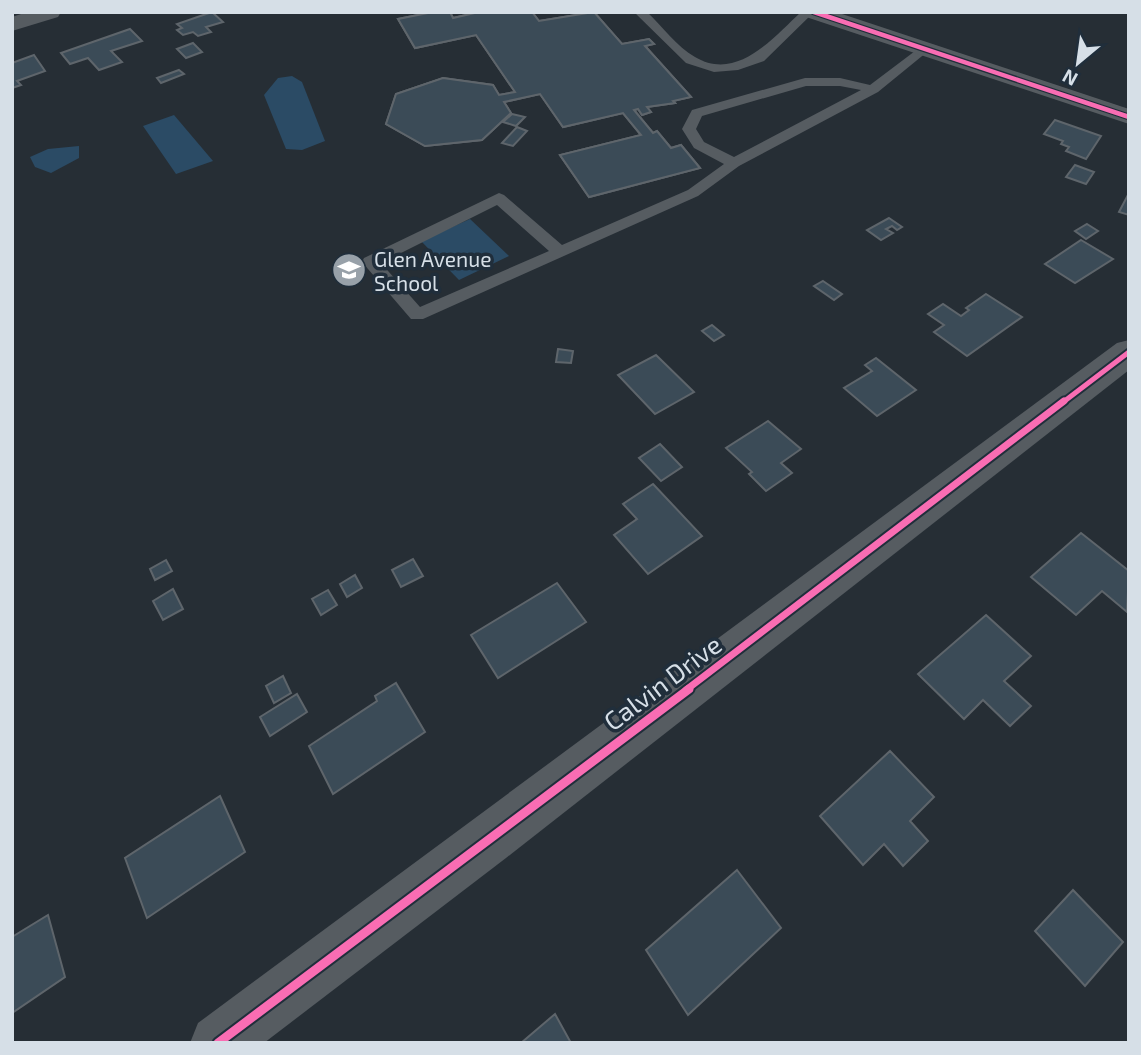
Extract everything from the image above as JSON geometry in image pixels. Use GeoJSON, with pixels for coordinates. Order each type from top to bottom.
{"type":"FeatureCollection","features":[{"type":"Feature","properties":{"kind":"street"},"geometry":{"type":"LineString","coordinates":[[12,24],[50,12]]}},
{"type":"Feature","properties":{"kind":"street"},"geometry":{"type":"LineString","coordinates":[[811,12],[1129,117]]}},
{"type":"Feature","properties":{"kind":"street","name":"Calvin Drive"},"geometry":{"type":"LineString","coordinates":[[218,1043],[489,841],[1129,352]]}},
{"type":"Feature","properties":{"kind":"lane"},"geometry":{"type":"LineString","coordinates":[[640,12],[690,60],[714,68],[738,66],[760,58],[811,12]]}},
{"type":"Feature","properties":{"kind":"lane"},"geometry":{"type":"LineString","coordinates":[[559,251],[499,198],[370,262],[417,315],[693,193],[734,163],[873,89],[923,49]]}},
{"type":"Feature","properties":{"kind":"lane"},"geometry":{"type":"LineString","coordinates":[[734,163],[699,145],[689,130],[697,113],[805,82],[841,82],[873,89]]}},
{"type":"Feature","properties":{"kind":"shaded area"},"geometry":{"type":"Polygon","coordinates":[[[292,76],[302,82],[325,141],[302,150],[286,149],[264,95],[278,78],[292,76]]]}},
{"type":"Feature","properties":{"kind":"shaded area"},"geometry":{"type":"Polygon","coordinates":[[[174,115],[213,161],[176,174],[143,126],[174,115]]]}},
{"type":"Feature","properties":{"kind":"shaded area"},"geometry":{"type":"Polygon","coordinates":[[[79,146],[79,158],[51,173],[35,167],[30,157],[48,149],[79,146]]]}},
{"type":"Feature","properties":{"kind":"shaded area"},"geometry":{"type":"Polygon","coordinates":[[[470,219],[509,256],[459,280],[421,241],[470,219]]]}},
{"type":"Feature","properties":{"kind":"building"},"geometry":{"type":"Polygon","coordinates":[[[212,12],[223,22],[206,27],[211,32],[198,36],[193,32],[183,35],[177,30],[182,28],[177,24],[212,12]]]}},
{"type":"Feature","properties":{"kind":"building"},"geometry":{"type":"Polygon","coordinates":[[[433,12],[450,12],[453,18],[479,12],[532,12],[539,21],[594,12],[622,44],[649,39],[654,44],[645,46],[691,97],[673,101],[675,103],[647,107],[651,112],[642,115],[638,109],[634,110],[653,133],[657,131],[671,148],[681,145],[700,168],[589,197],[560,155],[641,135],[623,113],[563,127],[540,94],[504,102],[511,113],[482,140],[425,146],[386,124],[396,94],[443,78],[493,85],[499,95],[515,92],[476,35],[415,48],[398,19],[433,12]],[[578,61],[563,65],[574,79],[589,76],[578,61]]]}},
{"type":"Feature","properties":{"kind":"building"},"geometry":{"type":"Polygon","coordinates":[[[433,12],[450,12],[453,18],[479,12],[532,12],[539,21],[594,12],[622,44],[649,39],[654,44],[645,46],[691,97],[673,101],[675,103],[647,107],[651,112],[642,115],[638,109],[634,110],[653,133],[657,131],[671,148],[681,145],[700,168],[589,197],[560,155],[641,135],[623,113],[563,127],[540,94],[504,102],[511,113],[482,140],[425,146],[386,124],[396,94],[443,78],[493,85],[499,95],[515,92],[476,35],[415,48],[398,19],[433,12]]]}},
{"type":"Feature","properties":{"kind":"building"},"geometry":{"type":"Polygon","coordinates":[[[130,29],[142,41],[111,51],[122,62],[99,70],[88,58],[70,64],[61,53],[130,29]]]}},
{"type":"Feature","properties":{"kind":"building"},"geometry":{"type":"Polygon","coordinates":[[[193,43],[202,52],[186,58],[177,49],[193,43]]]}},
{"type":"Feature","properties":{"kind":"building"},"geometry":{"type":"Polygon","coordinates":[[[34,55],[45,71],[17,81],[21,85],[12,88],[12,63],[34,55]]]}},
{"type":"Feature","properties":{"kind":"building"},"geometry":{"type":"Polygon","coordinates":[[[179,70],[184,74],[161,83],[157,78],[179,70]]]}},
{"type":"Feature","properties":{"kind":"building"},"geometry":{"type":"Polygon","coordinates":[[[512,114],[525,117],[516,126],[503,122],[512,114]]]}},
{"type":"Feature","properties":{"kind":"building"},"geometry":{"type":"Polygon","coordinates":[[[1055,120],[1101,136],[1086,159],[1066,151],[1069,147],[1061,144],[1063,141],[1044,134],[1055,120]]]}},
{"type":"Feature","properties":{"kind":"building"},"geometry":{"type":"Polygon","coordinates":[[[517,127],[527,131],[513,146],[502,143],[517,127]]]}},
{"type":"Feature","properties":{"kind":"building"},"geometry":{"type":"Polygon","coordinates":[[[1075,165],[1094,172],[1086,184],[1066,177],[1075,165]]]}},
{"type":"Feature","properties":{"kind":"building"},"geometry":{"type":"Polygon","coordinates":[[[1129,193],[1129,215],[1119,212],[1129,193]]]}},
{"type":"Feature","properties":{"kind":"building"},"geometry":{"type":"Polygon","coordinates":[[[889,218],[902,227],[897,230],[892,226],[886,229],[893,233],[881,240],[867,230],[889,218]]]}},
{"type":"Feature","properties":{"kind":"building"},"geometry":{"type":"Polygon","coordinates":[[[1087,224],[1098,231],[1086,239],[1075,231],[1087,224]]]}},
{"type":"Feature","properties":{"kind":"building"},"geometry":{"type":"Polygon","coordinates":[[[1081,240],[1113,259],[1075,283],[1045,264],[1081,240]]]}},
{"type":"Feature","properties":{"kind":"building"},"geometry":{"type":"Polygon","coordinates":[[[823,281],[842,294],[834,300],[814,286],[823,281]]]}},
{"type":"Feature","properties":{"kind":"building"},"geometry":{"type":"Polygon","coordinates":[[[986,294],[1022,317],[967,356],[934,332],[944,325],[928,314],[943,304],[961,316],[969,310],[966,308],[986,294]]]}},
{"type":"Feature","properties":{"kind":"building"},"geometry":{"type":"Polygon","coordinates":[[[712,325],[724,335],[714,341],[702,331],[712,325]]]}},
{"type":"Feature","properties":{"kind":"building"},"geometry":{"type":"Polygon","coordinates":[[[558,349],[573,351],[571,363],[556,362],[558,349]]]}},
{"type":"Feature","properties":{"kind":"building"},"geometry":{"type":"Polygon","coordinates":[[[656,355],[694,392],[655,414],[618,375],[656,355]]]}},
{"type":"Feature","properties":{"kind":"building"},"geometry":{"type":"Polygon","coordinates":[[[876,358],[916,390],[877,416],[844,388],[872,371],[865,365],[876,358]]]}},
{"type":"Feature","properties":{"kind":"building"},"geometry":{"type":"Polygon","coordinates":[[[768,421],[801,449],[781,463],[792,473],[766,491],[749,474],[752,472],[726,448],[768,421]]]}},
{"type":"Feature","properties":{"kind":"building"},"geometry":{"type":"Polygon","coordinates":[[[660,444],[682,467],[661,481],[639,458],[660,444]]]}},
{"type":"Feature","properties":{"kind":"building"},"geometry":{"type":"Polygon","coordinates":[[[653,484],[702,536],[648,574],[614,535],[637,519],[623,504],[653,484]]]}},
{"type":"Feature","properties":{"kind":"building"},"geometry":{"type":"Polygon","coordinates":[[[1081,533],[1129,571],[1127,612],[1102,591],[1076,615],[1031,577],[1081,533]]]}},
{"type":"Feature","properties":{"kind":"building"},"geometry":{"type":"Polygon","coordinates":[[[413,559],[423,576],[401,587],[392,570],[413,559]]]}},
{"type":"Feature","properties":{"kind":"building"},"geometry":{"type":"Polygon","coordinates":[[[166,560],[172,571],[155,580],[150,569],[166,560]]]}},
{"type":"Feature","properties":{"kind":"building"},"geometry":{"type":"Polygon","coordinates":[[[355,575],[362,588],[347,597],[340,584],[355,575]]]}},
{"type":"Feature","properties":{"kind":"building"},"geometry":{"type":"Polygon","coordinates":[[[557,583],[586,622],[498,678],[471,635],[557,583]]]}},
{"type":"Feature","properties":{"kind":"building"},"geometry":{"type":"Polygon","coordinates":[[[173,589],[183,609],[163,620],[153,601],[173,589]]]}},
{"type":"Feature","properties":{"kind":"building"},"geometry":{"type":"Polygon","coordinates":[[[328,590],[337,605],[321,615],[312,599],[328,590]]]}},
{"type":"Feature","properties":{"kind":"building"},"geometry":{"type":"Polygon","coordinates":[[[986,615],[1031,656],[1004,681],[1031,706],[1010,726],[983,700],[964,719],[918,674],[986,615]]]}},
{"type":"Feature","properties":{"kind":"building"},"geometry":{"type":"Polygon","coordinates":[[[283,676],[291,693],[274,703],[266,686],[283,676]]]}},
{"type":"Feature","properties":{"kind":"building"},"geometry":{"type":"Polygon","coordinates":[[[396,683],[425,732],[333,794],[309,746],[377,701],[375,696],[396,683]]]}},
{"type":"Feature","properties":{"kind":"building"},"geometry":{"type":"Polygon","coordinates":[[[297,694],[307,712],[270,736],[260,717],[297,694]]]}},
{"type":"Feature","properties":{"kind":"building"},"geometry":{"type":"Polygon","coordinates":[[[890,751],[934,797],[910,821],[928,841],[903,866],[884,844],[863,865],[820,816],[890,751]]]}},
{"type":"Feature","properties":{"kind":"building"},"geometry":{"type":"Polygon","coordinates":[[[220,796],[245,852],[147,918],[125,858],[220,796]]]}},
{"type":"Feature","properties":{"kind":"building"},"geometry":{"type":"Polygon","coordinates":[[[737,870],[781,928],[688,1015],[646,950],[737,870]]]}},
{"type":"Feature","properties":{"kind":"building"},"geometry":{"type":"Polygon","coordinates":[[[1073,890],[1123,942],[1085,986],[1035,931],[1073,890]]]}},
{"type":"Feature","properties":{"kind":"building"},"geometry":{"type":"Polygon","coordinates":[[[48,915],[65,977],[12,1013],[12,937],[48,915]]]}},
{"type":"Feature","properties":{"kind":"building"},"geometry":{"type":"Polygon","coordinates":[[[555,1014],[571,1043],[521,1043],[555,1014]]]}},
{"type":"Feature","properties":{"kind":"cycle path"},"geometry":{"type":"LineString","coordinates":[[814,12],[1129,117]]}},
{"type":"Feature","properties":{"kind":"cycle path"},"geometry":{"type":"LineString","coordinates":[[218,1043],[489,841],[1129,352]]}},
{"type":"Feature","properties":{"kind":"place","name":"Glen Avenue School"},"geometry":{"type":"Point","coordinates":[349,270]}}]}
